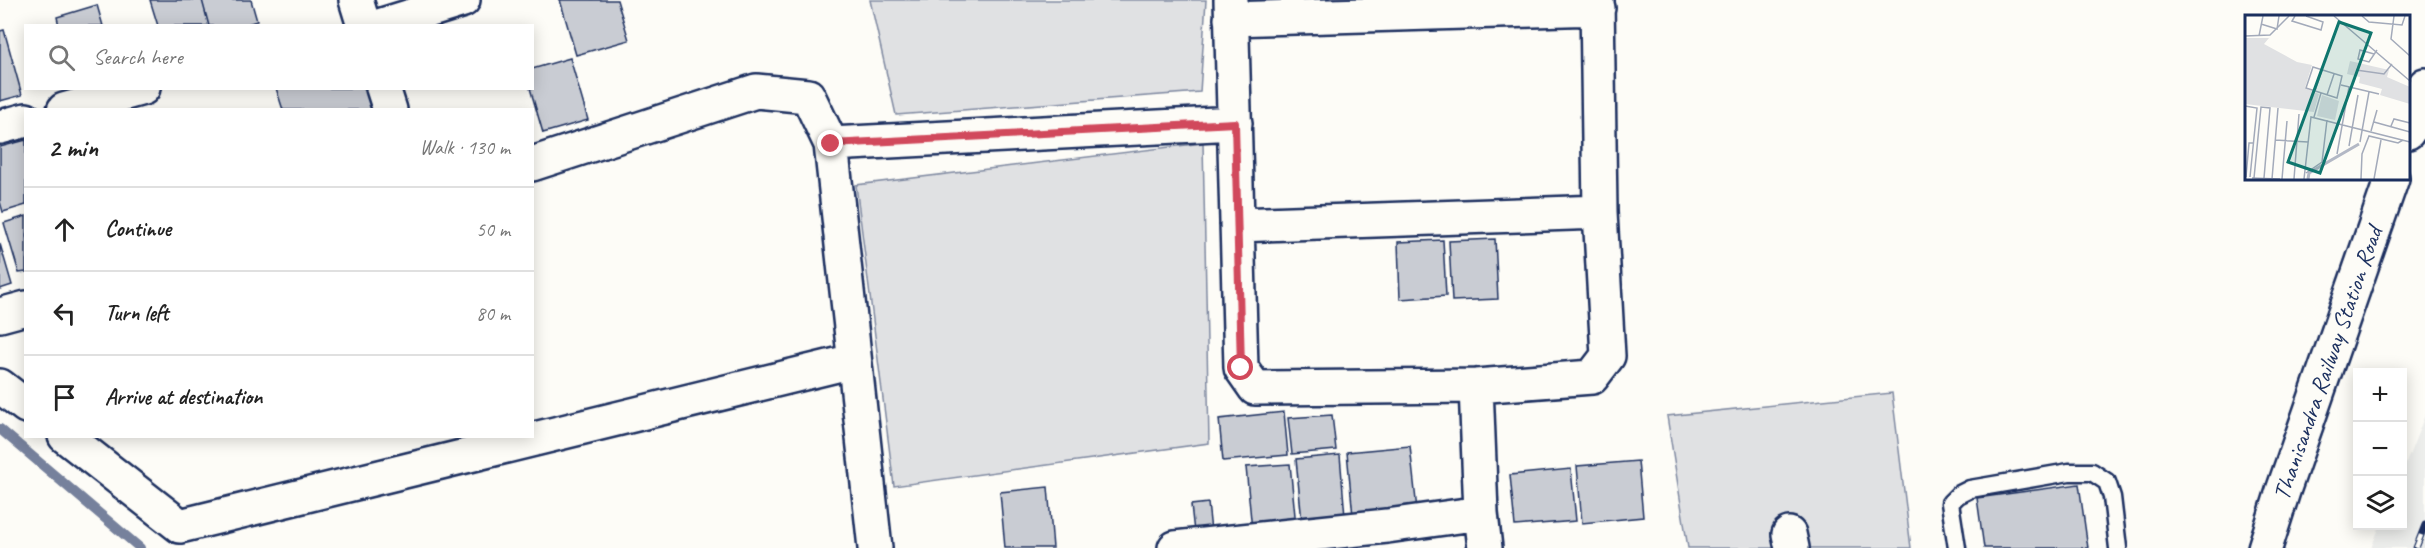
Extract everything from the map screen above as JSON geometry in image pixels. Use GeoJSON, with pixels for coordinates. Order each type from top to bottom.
{"type":"FeatureCollection","features":[{"type":"Feature","properties":{"kind":"street"},"geometry":{"type":"LineString","coordinates":[[356,0],[363,24]]}},
{"type":"Feature","properties":{"kind":"street"},"geometry":{"type":"LineString","coordinates":[[385,24],[463,0]]}},
{"type":"Feature","properties":{"kind":"street"},"geometry":{"type":"LineString","coordinates":[[1598,4],[1600,212],[1608,356],[1592,377],[1476,386],[1255,388],[1241,368],[1231,9],[1598,4]]}},
{"type":"Feature","properties":{"kind":"street"},"geometry":{"type":"LineString","coordinates":[[2410,129],[2425,85]]}},
{"type":"Feature","properties":{"kind":"street"},"geometry":{"type":"LineString","coordinates":[[71,108],[136,90]]}},
{"type":"Feature","properties":{"kind":"street"},"geometry":{"type":"LineString","coordinates":[[384,90],[389,108]]}},
{"type":"Feature","properties":{"kind":"street"},"geometry":{"type":"LineString","coordinates":[[534,163],[756,91],[808,96],[831,144],[875,548]]}},
{"type":"Feature","properties":{"kind":"street"},"geometry":{"type":"LineString","coordinates":[[0,127],[24,121]]}},
{"type":"Feature","properties":{"kind":"street"},"geometry":{"type":"LineString","coordinates":[[831,144],[1235,123]]}},
{"type":"Feature","properties":{"kind":"street","name":"Thanisandra Railway Station Road"},"geometry":{"type":"LineString","coordinates":[[2265,548],[2286,480],[2391,180]]}},
{"type":"Feature","properties":{"kind":"street"},"geometry":{"type":"LineString","coordinates":[[1237,225],[1600,212]]}},
{"type":"Feature","properties":{"kind":"street"},"geometry":{"type":"LineString","coordinates":[[0,315],[24,309]]}},
{"type":"Feature","properties":{"kind":"street"},"geometry":{"type":"LineString","coordinates":[[68,438],[180,526],[853,361]]}},
{"type":"Feature","properties":{"kind":"street"},"geometry":{"type":"LineString","coordinates":[[0,386],[24,404]]}},
{"type":"Feature","properties":{"kind":"street"},"geometry":{"type":"LineString","coordinates":[[1476,386],[1481,513],[1485,548]]}},
{"type":"Feature","properties":{"kind":"street"},"geometry":{"type":"LineString","coordinates":[[1176,548],[1481,513]]}},
{"type":"Feature","properties":{"kind":"lane"},"geometry":{"type":"LineString","coordinates":[[1957,548],[1950,503],[1958,495],[1970,489],[2069,472],[2092,472],[2107,482],[2112,497],[2118,548]]}},
{"type":"Feature","properties":{"kind":"shaded area"},"geometry":{"type":"Polygon","coordinates":[[[870,0],[1206,0],[1200,92],[896,115],[870,0]]]}},
{"type":"Feature","properties":{"kind":"shaded area"},"geometry":{"type":"Polygon","coordinates":[[[1203,143],[1209,443],[894,486],[856,185],[1203,143]]]}},
{"type":"Feature","properties":{"kind":"shaded area"},"geometry":{"type":"Polygon","coordinates":[[[1892,393],[1911,548],[1688,548],[1667,416],[1892,393]]]}},
{"type":"Feature","properties":{"kind":"shaded area"},"geometry":{"type":"Polygon","coordinates":[[[2425,415],[2425,548],[2371,548],[2378,530],[2407,530],[2407,461],[2425,415]]]}},
{"type":"Feature","properties":{"kind":"building"},"geometry":{"type":"Polygon","coordinates":[[[150,0],[202,0],[208,24],[157,24],[150,0]]]}},
{"type":"Feature","properties":{"kind":"building"},"geometry":{"type":"Polygon","coordinates":[[[202,0],[251,0],[257,21],[247,24],[208,24],[202,0]]]}},
{"type":"Feature","properties":{"kind":"building"},"geometry":{"type":"Polygon","coordinates":[[[560,0],[617,0],[629,40],[576,55],[560,0]]]}},
{"type":"Feature","properties":{"kind":"building"},"geometry":{"type":"Polygon","coordinates":[[[97,5],[102,24],[59,24],[57,17],[97,5]]]}},
{"type":"Feature","properties":{"kind":"building"},"geometry":{"type":"Polygon","coordinates":[[[4,30],[22,95],[0,101],[0,31],[4,30]]]}},
{"type":"Feature","properties":{"kind":"building"},"geometry":{"type":"Polygon","coordinates":[[[570,58],[588,120],[543,133],[531,90],[534,90],[534,68],[570,58]]]}},
{"type":"Feature","properties":{"kind":"building"},"geometry":{"type":"Polygon","coordinates":[[[277,90],[376,90],[376,108],[282,108],[277,90]]]}},
{"type":"Feature","properties":{"kind":"building"},"geometry":{"type":"Polygon","coordinates":[[[24,141],[24,206],[3,212],[0,202],[0,147],[24,141]]]}},
{"type":"Feature","properties":{"kind":"building"},"geometry":{"type":"Polygon","coordinates":[[[24,217],[24,272],[19,273],[4,223],[24,217]]]}},
{"type":"Feature","properties":{"kind":"building"},"geometry":{"type":"Polygon","coordinates":[[[1495,239],[1498,299],[1452,301],[1449,241],[1495,239]]]}},
{"type":"Feature","properties":{"kind":"building"},"geometry":{"type":"Polygon","coordinates":[[[1443,240],[1446,296],[1400,299],[1398,242],[1443,240]]]}},
{"type":"Feature","properties":{"kind":"building"},"geometry":{"type":"Polygon","coordinates":[[[0,244],[12,285],[0,289],[0,244]]]}},
{"type":"Feature","properties":{"kind":"building"},"geometry":{"type":"Polygon","coordinates":[[[1284,412],[1288,455],[1223,461],[1219,419],[1284,412]]]}},
{"type":"Feature","properties":{"kind":"building"},"geometry":{"type":"Polygon","coordinates":[[[1332,415],[1336,450],[1292,454],[1288,418],[1332,415]]]}},
{"type":"Feature","properties":{"kind":"building"},"geometry":{"type":"Polygon","coordinates":[[[1410,446],[1417,510],[1353,516],[1347,452],[1410,446]]]}},
{"type":"Feature","properties":{"kind":"building"},"geometry":{"type":"Polygon","coordinates":[[[1340,455],[1345,517],[1302,522],[1296,459],[1340,455]]]}},
{"type":"Feature","properties":{"kind":"building"},"geometry":{"type":"Polygon","coordinates":[[[1638,461],[1643,517],[1582,523],[1577,466],[1638,461]]]}},
{"type":"Feature","properties":{"kind":"building"},"geometry":{"type":"Polygon","coordinates":[[[1290,464],[1296,526],[1252,530],[1246,467],[1290,464]]]}},
{"type":"Feature","properties":{"kind":"building"},"geometry":{"type":"Polygon","coordinates":[[[1571,469],[1576,521],[1515,526],[1510,475],[1571,469]]]}},
{"type":"Feature","properties":{"kind":"building"},"geometry":{"type":"Polygon","coordinates":[[[2079,484],[2088,548],[1984,548],[1977,498],[2079,484]]]}},
{"type":"Feature","properties":{"kind":"building"},"geometry":{"type":"Polygon","coordinates":[[[1048,487],[1053,548],[1005,548],[1000,492],[1048,487]]]}},
{"type":"Feature","properties":{"kind":"building"},"geometry":{"type":"Polygon","coordinates":[[[1208,503],[1211,531],[1194,532],[1191,505],[1208,503]]]}},
{"type":"Feature","properties":{"kind":"waterway"},"geometry":{"type":"LineString","coordinates":[[0,429],[140,548]]}},
{"type":"Feature","properties":{"kind":"railway"},"geometry":{"type":"LineString","coordinates":[[2416,548],[2425,525]]}},
{"type":"Feature","properties":{"kind":"route"},"geometry":{"type":"LineString","coordinates":[[831,144],[1235,123],[1241,368]]}}]}
